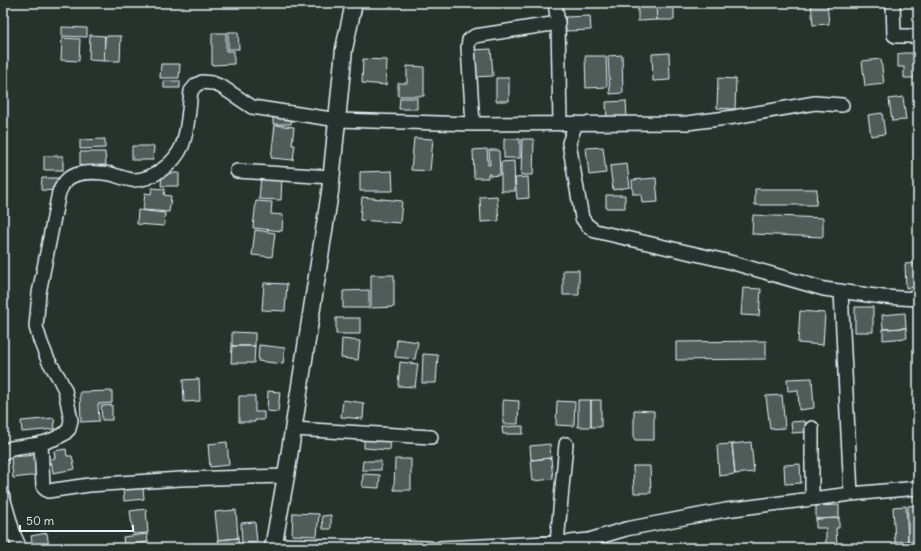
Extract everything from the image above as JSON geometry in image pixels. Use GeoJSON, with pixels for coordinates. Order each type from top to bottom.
{"type":"FeatureCollection","features":[{"type":"Feature","properties":{"kind":"street"},"geometry":{"type":"LineString","coordinates":[[354,3],[344,49],[338,120],[331,177],[294,429],[274,546],[430,548]]}},
{"type":"Feature","properties":{"kind":"street"},"geometry":{"type":"LineString","coordinates":[[555,3],[558,23],[560,124]]}},
{"type":"Feature","properties":{"kind":"street"},"geometry":{"type":"LineString","coordinates":[[893,3],[895,36],[918,36]]}},
{"type":"Feature","properties":{"kind":"street"},"geometry":{"type":"LineString","coordinates":[[473,124],[468,47],[469,40],[475,36],[558,23]]}},
{"type":"Feature","properties":{"kind":"street"},"geometry":{"type":"LineString","coordinates":[[3,454],[11,448],[41,443],[64,434],[69,429],[71,420],[65,390],[48,360],[36,327],[39,293],[59,192],[65,181],[74,175],[88,173],[110,174],[132,180],[143,179],[165,167],[176,157],[183,145],[191,91],[196,85],[202,82],[212,83],[222,87],[252,107],[338,120],[473,124],[687,123],[734,117],[815,103],[842,104]]}},
{"type":"Feature","properties":{"kind":"street"},"geometry":{"type":"LineString","coordinates":[[576,123],[569,143],[582,218],[587,225],[595,231],[726,261],[824,289],[884,297],[918,299]]}},
{"type":"Feature","properties":{"kind":"street"},"geometry":{"type":"LineString","coordinates":[[237,171],[331,177]]}},
{"type":"Feature","properties":{"kind":"street"},"geometry":{"type":"LineString","coordinates":[[841,291],[851,494]]}},
{"type":"Feature","properties":{"kind":"street"},"geometry":{"type":"LineString","coordinates":[[812,428],[812,498]]}},
{"type":"Feature","properties":{"kind":"street"},"geometry":{"type":"LineString","coordinates":[[294,429],[431,437]]}},
{"type":"Feature","properties":{"kind":"street"},"geometry":{"type":"LineString","coordinates":[[41,443],[43,486],[48,491],[89,485],[180,479],[286,476]]}},
{"type":"Feature","properties":{"kind":"street"},"geometry":{"type":"LineString","coordinates":[[549,545],[566,444]]}},
{"type":"Feature","properties":{"kind":"street"},"geometry":{"type":"LineString","coordinates":[[440,548],[549,545],[589,540],[602,542],[626,529],[696,515],[812,498],[918,488]]}},
{"type":"Feature","properties":{"kind":"street"},"geometry":{"type":"LineString","coordinates":[[3,497],[14,535],[20,548]]}},
{"type":"Feature","properties":{"kind":"building"},"geometry":{"type":"Polygon","coordinates":[[[638,3],[656,3],[657,20],[638,21],[638,3]]]}},
{"type":"Feature","properties":{"kind":"building"},"geometry":{"type":"Polygon","coordinates":[[[656,3],[674,3],[674,20],[657,20],[656,3]]]}},
{"type":"Feature","properties":{"kind":"building"},"geometry":{"type":"Polygon","coordinates":[[[811,3],[827,3],[829,24],[813,25],[811,3]]]}},
{"type":"Feature","properties":{"kind":"building"},"geometry":{"type":"Polygon","coordinates":[[[590,16],[591,30],[566,31],[565,17],[590,16]]]}},
{"type":"Feature","properties":{"kind":"building"},"geometry":{"type":"Polygon","coordinates":[[[62,27],[87,28],[87,37],[62,36],[62,27]]]}},
{"type":"Feature","properties":{"kind":"building"},"geometry":{"type":"Polygon","coordinates":[[[228,32],[238,32],[239,49],[228,49],[228,32]]]}},
{"type":"Feature","properties":{"kind":"building"},"geometry":{"type":"Polygon","coordinates":[[[212,33],[226,33],[226,51],[234,51],[234,64],[212,65],[212,33]]]}},
{"type":"Feature","properties":{"kind":"building"},"geometry":{"type":"Polygon","coordinates":[[[90,35],[105,36],[104,61],[89,60],[90,35]]]}},
{"type":"Feature","properties":{"kind":"building"},"geometry":{"type":"Polygon","coordinates":[[[105,36],[121,36],[120,61],[104,61],[105,36]]]}},
{"type":"Feature","properties":{"kind":"building"},"geometry":{"type":"Polygon","coordinates":[[[62,38],[80,39],[79,61],[61,60],[62,38]]]}},
{"type":"Feature","properties":{"kind":"building"},"geometry":{"type":"Polygon","coordinates":[[[491,49],[493,76],[474,77],[472,50],[491,49]]]}},
{"type":"Feature","properties":{"kind":"building"},"geometry":{"type":"Polygon","coordinates":[[[669,53],[670,80],[653,81],[652,54],[669,53]]]}},
{"type":"Feature","properties":{"kind":"building"},"geometry":{"type":"Polygon","coordinates":[[[918,53],[918,78],[904,78],[904,67],[898,67],[898,54],[918,53]]]}},
{"type":"Feature","properties":{"kind":"building"},"geometry":{"type":"Polygon","coordinates":[[[622,55],[623,93],[610,94],[608,56],[622,55]]]}},
{"type":"Feature","properties":{"kind":"building"},"geometry":{"type":"Polygon","coordinates":[[[585,56],[606,56],[607,87],[586,88],[585,56]]]}},
{"type":"Feature","properties":{"kind":"building"},"geometry":{"type":"Polygon","coordinates":[[[363,59],[387,60],[386,85],[362,83],[363,59]]]}},
{"type":"Feature","properties":{"kind":"building"},"geometry":{"type":"Polygon","coordinates":[[[881,59],[884,84],[865,86],[862,61],[881,59]]]}},
{"type":"Feature","properties":{"kind":"building"},"geometry":{"type":"Polygon","coordinates":[[[161,64],[180,64],[179,78],[160,78],[161,64]]]}},
{"type":"Feature","properties":{"kind":"building"},"geometry":{"type":"Polygon","coordinates":[[[407,66],[424,67],[424,96],[398,96],[398,83],[407,83],[407,66]]]}},
{"type":"Feature","properties":{"kind":"building"},"geometry":{"type":"Polygon","coordinates":[[[496,78],[509,78],[509,101],[496,101],[496,78]]]}},
{"type":"Feature","properties":{"kind":"building"},"geometry":{"type":"Polygon","coordinates":[[[718,78],[736,79],[735,109],[717,108],[718,78]]]}},
{"type":"Feature","properties":{"kind":"building"},"geometry":{"type":"Polygon","coordinates":[[[164,81],[180,81],[180,88],[164,88],[164,81]]]}},
{"type":"Feature","properties":{"kind":"building"},"geometry":{"type":"Polygon","coordinates":[[[903,97],[906,120],[892,121],[889,99],[903,97]]]}},
{"type":"Feature","properties":{"kind":"building"},"geometry":{"type":"Polygon","coordinates":[[[400,98],[417,98],[417,109],[399,109],[400,98]]]}},
{"type":"Feature","properties":{"kind":"building"},"geometry":{"type":"Polygon","coordinates":[[[626,101],[627,118],[607,119],[606,102],[626,101]]]}},
{"type":"Feature","properties":{"kind":"building"},"geometry":{"type":"Polygon","coordinates":[[[882,113],[885,134],[871,136],[868,115],[882,113]]]}},
{"type":"Feature","properties":{"kind":"building"},"geometry":{"type":"Polygon","coordinates":[[[273,114],[292,115],[291,124],[273,124],[273,114]]]}},
{"type":"Feature","properties":{"kind":"building"},"geometry":{"type":"Polygon","coordinates":[[[275,125],[294,127],[292,145],[295,145],[293,160],[271,158],[275,125]]]}},
{"type":"Feature","properties":{"kind":"building"},"geometry":{"type":"Polygon","coordinates":[[[414,138],[433,139],[430,171],[411,170],[414,138]]]}},
{"type":"Feature","properties":{"kind":"building"},"geometry":{"type":"Polygon","coordinates":[[[105,139],[105,148],[80,149],[80,140],[105,139]]]}},
{"type":"Feature","properties":{"kind":"building"},"geometry":{"type":"Polygon","coordinates":[[[504,139],[520,139],[520,158],[504,158],[504,139]]]}},
{"type":"Feature","properties":{"kind":"building"},"geometry":{"type":"Polygon","coordinates":[[[522,139],[534,139],[533,175],[521,175],[522,139]]]}},
{"type":"Feature","properties":{"kind":"building"},"geometry":{"type":"Polygon","coordinates":[[[132,146],[154,146],[153,160],[132,160],[132,146]]]}},
{"type":"Feature","properties":{"kind":"building"},"geometry":{"type":"Polygon","coordinates":[[[603,147],[606,173],[589,175],[586,148],[603,147]]]}},
{"type":"Feature","properties":{"kind":"building"},"geometry":{"type":"Polygon","coordinates":[[[487,149],[488,165],[490,165],[489,150],[499,150],[500,175],[490,176],[490,174],[488,174],[488,178],[474,178],[473,150],[487,149]]]}},
{"type":"Feature","properties":{"kind":"building"},"geometry":{"type":"Polygon","coordinates":[[[80,152],[105,152],[106,165],[80,166],[80,152]]]}},
{"type":"Feature","properties":{"kind":"building"},"geometry":{"type":"Polygon","coordinates":[[[44,156],[63,156],[63,170],[44,170],[44,156]]]}},
{"type":"Feature","properties":{"kind":"building"},"geometry":{"type":"Polygon","coordinates":[[[514,161],[515,191],[501,191],[501,162],[514,161]]]}},
{"type":"Feature","properties":{"kind":"building"},"geometry":{"type":"Polygon","coordinates":[[[627,164],[630,187],[613,190],[610,166],[627,164]]]}},
{"type":"Feature","properties":{"kind":"building"},"geometry":{"type":"Polygon","coordinates":[[[392,171],[393,191],[360,191],[360,172],[392,171]]]}},
{"type":"Feature","properties":{"kind":"building"},"geometry":{"type":"Polygon","coordinates":[[[162,173],[179,173],[179,186],[161,186],[162,173]]]}},
{"type":"Feature","properties":{"kind":"building"},"geometry":{"type":"Polygon","coordinates":[[[261,175],[282,176],[281,200],[259,199],[261,175]]]}},
{"type":"Feature","properties":{"kind":"building"},"geometry":{"type":"Polygon","coordinates":[[[528,177],[529,198],[517,199],[515,178],[528,177]]]}},
{"type":"Feature","properties":{"kind":"building"},"geometry":{"type":"Polygon","coordinates":[[[42,178],[59,178],[59,191],[41,190],[42,178]]]}},
{"type":"Feature","properties":{"kind":"building"},"geometry":{"type":"Polygon","coordinates":[[[656,178],[658,202],[642,203],[641,194],[633,194],[632,180],[656,178]]]}},
{"type":"Feature","properties":{"kind":"building"},"geometry":{"type":"Polygon","coordinates":[[[152,188],[165,189],[164,195],[171,196],[169,212],[143,210],[145,193],[151,194],[152,188]]]}},
{"type":"Feature","properties":{"kind":"building"},"geometry":{"type":"Polygon","coordinates":[[[755,189],[817,189],[816,205],[755,205],[755,189]]]}},
{"type":"Feature","properties":{"kind":"building"},"geometry":{"type":"Polygon","coordinates":[[[606,195],[625,195],[625,208],[606,208],[606,195]]]}},
{"type":"Feature","properties":{"kind":"building"},"geometry":{"type":"Polygon","coordinates":[[[497,196],[499,221],[481,222],[480,197],[497,196]]]}},
{"type":"Feature","properties":{"kind":"building"},"geometry":{"type":"Polygon","coordinates":[[[362,197],[402,201],[400,223],[360,220],[362,197]]]}},
{"type":"Feature","properties":{"kind":"building"},"geometry":{"type":"Polygon","coordinates":[[[256,201],[272,202],[271,214],[283,215],[282,231],[253,228],[256,201]]]}},
{"type":"Feature","properties":{"kind":"building"},"geometry":{"type":"Polygon","coordinates":[[[138,210],[165,213],[164,226],[137,224],[138,210]]]}},
{"type":"Feature","properties":{"kind":"building"},"geometry":{"type":"Polygon","coordinates":[[[753,215],[823,218],[823,237],[752,234],[753,215]]]}},
{"type":"Feature","properties":{"kind":"building"},"geometry":{"type":"Polygon","coordinates":[[[255,230],[275,233],[272,257],[252,255],[255,230]]]}},
{"type":"Feature","properties":{"kind":"building"},"geometry":{"type":"Polygon","coordinates":[[[918,263],[918,287],[906,288],[905,264],[918,263]]]}},
{"type":"Feature","properties":{"kind":"building"},"geometry":{"type":"Polygon","coordinates":[[[563,270],[579,270],[579,295],[563,295],[563,270]]]}},
{"type":"Feature","properties":{"kind":"building"},"geometry":{"type":"Polygon","coordinates":[[[371,275],[394,275],[394,307],[371,308],[371,275]]]}},
{"type":"Feature","properties":{"kind":"building"},"geometry":{"type":"Polygon","coordinates":[[[264,283],[287,284],[285,311],[262,310],[264,283]]]}},
{"type":"Feature","properties":{"kind":"building"},"geometry":{"type":"Polygon","coordinates":[[[743,288],[761,289],[759,316],[741,315],[743,288]]]}},
{"type":"Feature","properties":{"kind":"building"},"geometry":{"type":"Polygon","coordinates":[[[369,290],[369,308],[343,308],[343,291],[369,290]]]}},
{"type":"Feature","properties":{"kind":"building"},"geometry":{"type":"Polygon","coordinates":[[[855,307],[873,307],[873,332],[855,332],[855,307]]]}},
{"type":"Feature","properties":{"kind":"building"},"geometry":{"type":"Polygon","coordinates":[[[800,311],[825,313],[823,345],[798,343],[800,311]]]}},
{"type":"Feature","properties":{"kind":"building"},"geometry":{"type":"Polygon","coordinates":[[[905,313],[906,328],[883,329],[882,315],[905,313]]]}},
{"type":"Feature","properties":{"kind":"building"},"geometry":{"type":"Polygon","coordinates":[[[336,318],[360,318],[360,334],[336,334],[336,318]]]}},
{"type":"Feature","properties":{"kind":"building"},"geometry":{"type":"Polygon","coordinates":[[[906,328],[907,338],[883,340],[883,329],[906,328]]]}},
{"type":"Feature","properties":{"kind":"building"},"geometry":{"type":"Polygon","coordinates":[[[232,332],[255,333],[255,346],[232,346],[232,332]]]}},
{"type":"Feature","properties":{"kind":"building"},"geometry":{"type":"Polygon","coordinates":[[[342,339],[360,341],[358,360],[341,358],[342,339]]]}},
{"type":"Feature","properties":{"kind":"building"},"geometry":{"type":"Polygon","coordinates":[[[397,339],[418,342],[415,359],[395,357],[397,339]]]}},
{"type":"Feature","properties":{"kind":"building"},"geometry":{"type":"Polygon","coordinates":[[[766,341],[766,359],[676,360],[676,342],[766,341]]]}},
{"type":"Feature","properties":{"kind":"building"},"geometry":{"type":"Polygon","coordinates":[[[259,345],[285,348],[283,364],[258,361],[259,345]]]}},
{"type":"Feature","properties":{"kind":"building"},"geometry":{"type":"Polygon","coordinates":[[[232,346],[255,346],[254,363],[231,363],[232,346]]]}},
{"type":"Feature","properties":{"kind":"building"},"geometry":{"type":"Polygon","coordinates":[[[423,354],[438,355],[436,383],[422,383],[423,354]]]}},
{"type":"Feature","properties":{"kind":"building"},"geometry":{"type":"Polygon","coordinates":[[[400,362],[418,364],[415,387],[398,386],[400,362]]]}},
{"type":"Feature","properties":{"kind":"building"},"geometry":{"type":"Polygon","coordinates":[[[812,378],[814,408],[799,410],[798,390],[788,391],[787,379],[812,378]]]}},
{"type":"Feature","properties":{"kind":"building"},"geometry":{"type":"Polygon","coordinates":[[[199,379],[200,401],[184,402],[183,380],[199,379]]]}},
{"type":"Feature","properties":{"kind":"building"},"geometry":{"type":"Polygon","coordinates":[[[112,391],[112,403],[98,404],[99,421],[81,422],[80,392],[112,391]]]}},
{"type":"Feature","properties":{"kind":"building"},"geometry":{"type":"Polygon","coordinates":[[[268,391],[280,392],[278,412],[267,411],[268,391]]]}},
{"type":"Feature","properties":{"kind":"building"},"geometry":{"type":"Polygon","coordinates":[[[782,395],[785,428],[770,429],[766,396],[782,395]]]}},
{"type":"Feature","properties":{"kind":"building"},"geometry":{"type":"Polygon","coordinates":[[[239,396],[255,396],[255,412],[264,412],[264,420],[255,420],[255,422],[239,422],[239,396]]]}},
{"type":"Feature","properties":{"kind":"building"},"geometry":{"type":"Polygon","coordinates":[[[343,400],[364,403],[363,419],[341,417],[343,400]]]}},
{"type":"Feature","properties":{"kind":"building"},"geometry":{"type":"Polygon","coordinates":[[[503,400],[519,401],[518,424],[503,424],[503,400]]]}},
{"type":"Feature","properties":{"kind":"building"},"geometry":{"type":"Polygon","coordinates":[[[578,400],[591,400],[591,427],[578,427],[578,400]]]}},
{"type":"Feature","properties":{"kind":"building"},"geometry":{"type":"Polygon","coordinates":[[[591,400],[601,400],[601,427],[591,427],[591,400]]]}},
{"type":"Feature","properties":{"kind":"building"},"geometry":{"type":"Polygon","coordinates":[[[557,401],[575,402],[574,426],[556,425],[557,401]]]}},
{"type":"Feature","properties":{"kind":"building"},"geometry":{"type":"Polygon","coordinates":[[[112,405],[112,420],[102,420],[101,406],[112,405]]]}},
{"type":"Feature","properties":{"kind":"building"},"geometry":{"type":"Polygon","coordinates":[[[634,410],[654,411],[654,440],[634,440],[634,410]]]}},
{"type":"Feature","properties":{"kind":"building"},"geometry":{"type":"Polygon","coordinates":[[[54,418],[55,429],[22,432],[21,421],[54,418]]]}},
{"type":"Feature","properties":{"kind":"building"},"geometry":{"type":"Polygon","coordinates":[[[805,421],[806,432],[792,433],[791,422],[805,421]]]}},
{"type":"Feature","properties":{"kind":"building"},"geometry":{"type":"Polygon","coordinates":[[[523,426],[523,434],[503,434],[502,427],[523,426]]]}},
{"type":"Feature","properties":{"kind":"building"},"geometry":{"type":"Polygon","coordinates":[[[364,437],[391,438],[390,450],[364,448],[364,437]]]}},
{"type":"Feature","properties":{"kind":"building"},"geometry":{"type":"Polygon","coordinates":[[[227,442],[229,465],[210,467],[208,444],[227,442]]]}},
{"type":"Feature","properties":{"kind":"building"},"geometry":{"type":"Polygon","coordinates":[[[751,442],[754,472],[735,474],[732,444],[751,442]]]}},
{"type":"Feature","properties":{"kind":"building"},"geometry":{"type":"Polygon","coordinates":[[[550,444],[551,458],[531,460],[530,446],[550,444]]]}},
{"type":"Feature","properties":{"kind":"building"},"geometry":{"type":"Polygon","coordinates":[[[732,444],[735,474],[719,476],[717,445],[732,444]]]}},
{"type":"Feature","properties":{"kind":"building"},"geometry":{"type":"Polygon","coordinates":[[[66,449],[67,456],[72,456],[75,469],[53,473],[51,459],[55,458],[54,451],[66,449]]]}},
{"type":"Feature","properties":{"kind":"building"},"geometry":{"type":"Polygon","coordinates":[[[36,455],[38,475],[13,478],[11,457],[36,455]]]}},
{"type":"Feature","properties":{"kind":"building"},"geometry":{"type":"Polygon","coordinates":[[[551,458],[553,479],[533,481],[531,460],[551,458]]]}},
{"type":"Feature","properties":{"kind":"building"},"geometry":{"type":"Polygon","coordinates":[[[395,459],[411,459],[411,490],[394,490],[395,459]]]}},
{"type":"Feature","properties":{"kind":"building"},"geometry":{"type":"Polygon","coordinates":[[[363,461],[381,461],[381,470],[362,470],[363,461]]]}},
{"type":"Feature","properties":{"kind":"building"},"geometry":{"type":"Polygon","coordinates":[[[800,464],[801,483],[785,484],[784,465],[800,464]]]}},
{"type":"Feature","properties":{"kind":"building"},"geometry":{"type":"Polygon","coordinates":[[[633,466],[650,466],[651,493],[634,493],[633,466]]]}},
{"type":"Feature","properties":{"kind":"building"},"geometry":{"type":"Polygon","coordinates":[[[363,474],[380,475],[379,488],[362,487],[363,474]]]}},
{"type":"Feature","properties":{"kind":"building"},"geometry":{"type":"Polygon","coordinates":[[[143,487],[144,499],[124,501],[123,489],[143,487]]]}},
{"type":"Feature","properties":{"kind":"building"},"geometry":{"type":"Polygon","coordinates":[[[839,505],[839,518],[816,519],[816,506],[839,505]]]}},
{"type":"Feature","properties":{"kind":"building"},"geometry":{"type":"Polygon","coordinates":[[[918,505],[918,541],[908,541],[908,506],[918,505]]]}},
{"type":"Feature","properties":{"kind":"building"},"geometry":{"type":"Polygon","coordinates":[[[906,506],[908,541],[895,542],[893,507],[906,506]]]}},
{"type":"Feature","properties":{"kind":"building"},"geometry":{"type":"Polygon","coordinates":[[[146,509],[148,533],[133,534],[130,511],[146,509]]]}},
{"type":"Feature","properties":{"kind":"building"},"geometry":{"type":"Polygon","coordinates":[[[236,510],[238,538],[218,540],[215,512],[236,510]]]}},
{"type":"Feature","properties":{"kind":"building"},"geometry":{"type":"Polygon","coordinates":[[[293,513],[319,514],[317,536],[292,535],[293,513]]]}},
{"type":"Feature","properties":{"kind":"building"},"geometry":{"type":"Polygon","coordinates":[[[331,515],[331,529],[323,529],[322,516],[331,515]]]}},
{"type":"Feature","properties":{"kind":"building"},"geometry":{"type":"Polygon","coordinates":[[[839,518],[839,528],[836,528],[837,547],[826,547],[826,528],[816,528],[816,519],[839,518]]]}},
{"type":"Feature","properties":{"kind":"building"},"geometry":{"type":"Polygon","coordinates":[[[255,522],[257,542],[242,543],[241,523],[255,522]]]}},
{"type":"Feature","properties":{"kind":"building"},"geometry":{"type":"Polygon","coordinates":[[[47,533],[49,548],[33,548],[31,536],[47,533]]]}},
{"type":"Feature","properties":{"kind":"building"},"geometry":{"type":"Polygon","coordinates":[[[147,534],[148,542],[124,545],[123,537],[147,534]]]}},
{"type":"Feature","properties":{"kind":"building"},"geometry":{"type":"Polygon","coordinates":[[[238,538],[239,548],[219,548],[218,540],[238,538]]]}}]}
